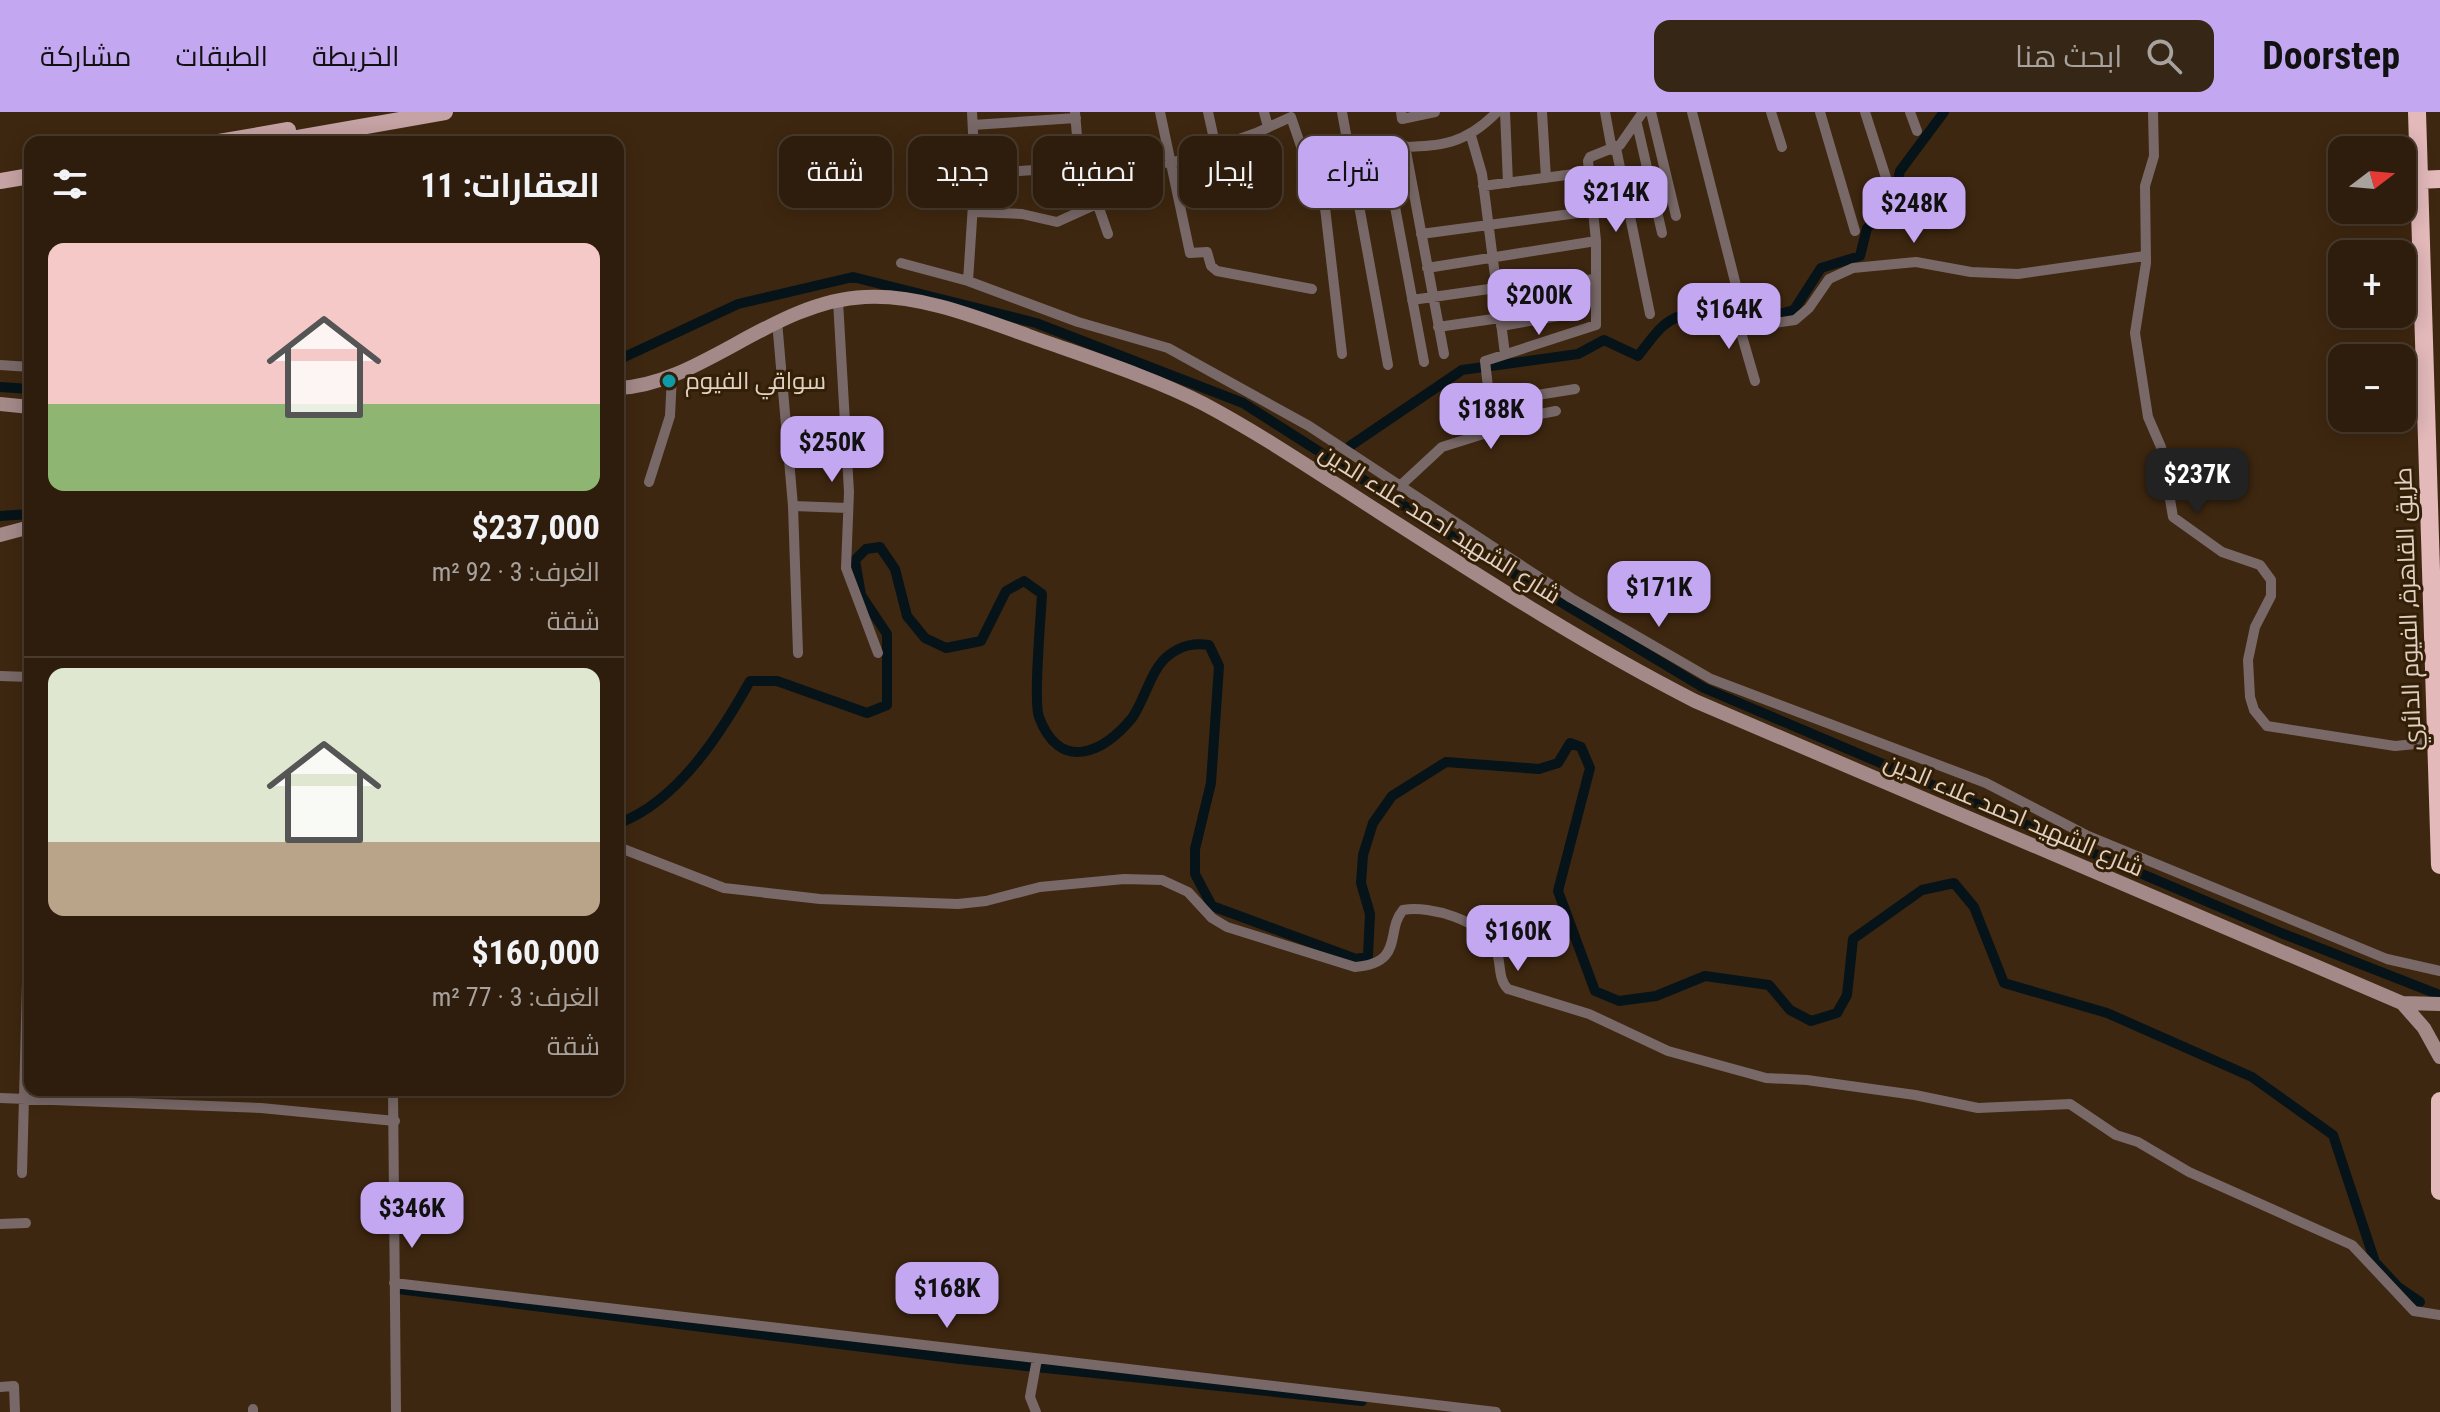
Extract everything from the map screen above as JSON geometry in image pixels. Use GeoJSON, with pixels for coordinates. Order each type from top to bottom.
{"type":"FeatureCollection","features":[{"type":"Feature","properties":{"kind":"highway","name":"طريق القاهرة, الفيوم الدائري"},"geometry":{"type":"LineString","coordinates":[[2417,112],[2440,865]]}},
{"type":"Feature","properties":{"kind":"highway"},"geometry":{"type":"LineString","coordinates":[[2418,180],[2440,179]]}},
{"type":"Feature","properties":{"kind":"highway"},"geometry":{"type":"LineString","coordinates":[[2440,1101],[2440,1191]]}},
{"type":"Feature","properties":{"kind":"main road"},"geometry":{"type":"LineString","coordinates":[[253,136],[388,112]]}},
{"type":"Feature","properties":{"kind":"main road"},"geometry":{"type":"LineString","coordinates":[[309,136],[445,112]]}},
{"type":"Feature","properties":{"kind":"main road"},"geometry":{"type":"LineString","coordinates":[[0,181],[24,177]]}},
{"type":"Feature","properties":{"kind":"main road"},"geometry":{"type":"LineString","coordinates":[[0,190],[24,186]]}},
{"type":"Feature","properties":{"kind":"main road","name":"شارع الشهيد احمد علاء الدين"},"geometry":{"type":"LineString","coordinates":[[624,387],[672,375],[777,321],[838,301],[866,297],[935,306],[1023,334],[1171,389],[1289,454],[1505,593],[1636,671],[1695,701],[2402,1003],[2440,1004]]}},
{"type":"Feature","properties":{"kind":"main road"},"geometry":{"type":"LineString","coordinates":[[0,404],[24,406]]}},
{"type":"Feature","properties":{"kind":"main road"},"geometry":{"type":"LineString","coordinates":[[0,535],[24,529]]}},
{"type":"Feature","properties":{"kind":"main road","name":"شارع الشهيد احمد علاء الدين"},"geometry":{"type":"LineString","coordinates":[[2402,1003],[2424,1028],[2440,1057]]}},
{"type":"Feature","properties":{"kind":"street"},"geometry":{"type":"LineString","coordinates":[[972,112],[973,136]]}},
{"type":"Feature","properties":{"kind":"street"},"geometry":{"type":"LineString","coordinates":[[1160,112],[1190,254],[1207,252],[1211,266],[1217,271],[1312,289]]}},
{"type":"Feature","properties":{"kind":"street"},"geometry":{"type":"LineString","coordinates":[[1208,112],[1216,136]]}},
{"type":"Feature","properties":{"kind":"street"},"geometry":{"type":"LineString","coordinates":[[1264,112],[1268,127]]}},
{"type":"Feature","properties":{"kind":"street"},"geometry":{"type":"LineString","coordinates":[[1342,112],[1347,136]]}},
{"type":"Feature","properties":{"kind":"street"},"geometry":{"type":"LineString","coordinates":[[1401,112],[1402,119],[1435,112]]}},
{"type":"Feature","properties":{"kind":"street"},"geometry":{"type":"LineString","coordinates":[[1408,146],[1452,143],[1471,136],[1497,112]]}},
{"type":"Feature","properties":{"kind":"street"},"geometry":{"type":"LineString","coordinates":[[1505,112],[1508,183]]}},
{"type":"Feature","properties":{"kind":"street"},"geometry":{"type":"LineString","coordinates":[[1542,112],[1546,178]]}},
{"type":"Feature","properties":{"kind":"street"},"geometry":{"type":"LineString","coordinates":[[1605,112],[1650,314]]}},
{"type":"Feature","properties":{"kind":"street"},"geometry":{"type":"LineString","coordinates":[[1400,486],[1442,447],[1492,433],[1484,368],[1505,354],[1594,327],[1597,322],[1594,279],[1596,241],[1590,157],[1614,149],[1637,124],[1643,112]]}},
{"type":"Feature","properties":{"kind":"street"},"geometry":{"type":"LineString","coordinates":[[1651,112],[1676,216]]}},
{"type":"Feature","properties":{"kind":"street"},"geometry":{"type":"LineString","coordinates":[[1692,112],[1755,381]]}},
{"type":"Feature","properties":{"kind":"street"},"geometry":{"type":"LineString","coordinates":[[1771,112],[1782,147]]}},
{"type":"Feature","properties":{"kind":"street"},"geometry":{"type":"LineString","coordinates":[[1820,112],[1855,231]]}},
{"type":"Feature","properties":{"kind":"street"},"geometry":{"type":"LineString","coordinates":[[1865,112],[1890,190]]}},
{"type":"Feature","properties":{"kind":"street"},"geometry":{"type":"LineString","coordinates":[[1910,112],[1917,131]]}},
{"type":"Feature","properties":{"kind":"street"},"geometry":{"type":"LineString","coordinates":[[2153,112],[2154,156],[2145,186],[2145,256],[2136,308],[2135,344],[2148,417],[2161,447],[2171,513],[2177,522],[2209,545],[2260,565],[2271,580],[2271,596],[2250,644],[2248,681],[2254,710],[2273,730],[2337,735],[2395,746],[2436,742]]}},
{"type":"Feature","properties":{"kind":"street"},"geometry":{"type":"LineString","coordinates":[[973,125],[1076,115],[1078,136]]}},
{"type":"Feature","properties":{"kind":"street"},"geometry":{"type":"LineString","coordinates":[[1247,136],[1291,117],[1298,138]]}},
{"type":"Feature","properties":{"kind":"street"},"geometry":{"type":"LineString","coordinates":[[1637,124],[1662,233]]}},
{"type":"Feature","properties":{"kind":"street"},"geometry":{"type":"LineString","coordinates":[[1471,136],[1483,186],[1505,354]]}},
{"type":"Feature","properties":{"kind":"street"},"geometry":{"type":"LineString","coordinates":[[1169,164],[1179,160]]}},
{"type":"Feature","properties":{"kind":"street"},"geometry":{"type":"LineString","coordinates":[[1408,162],[1444,354]]}},
{"type":"Feature","properties":{"kind":"street"},"geometry":{"type":"LineString","coordinates":[[1483,186],[1589,172]]}},
{"type":"Feature","properties":{"kind":"street"},"geometry":{"type":"LineString","coordinates":[[968,281],[974,208]]}},
{"type":"Feature","properties":{"kind":"street"},"geometry":{"type":"LineString","coordinates":[[974,212],[1022,214],[1057,222],[1088,208]]}},
{"type":"Feature","properties":{"kind":"street"},"geometry":{"type":"LineString","coordinates":[[1100,208],[1108,234]]}},
{"type":"Feature","properties":{"kind":"street"},"geometry":{"type":"LineString","coordinates":[[1325,208],[1342,354]]}},
{"type":"Feature","properties":{"kind":"street"},"geometry":{"type":"LineString","coordinates":[[1360,208],[1388,365]]}},
{"type":"Feature","properties":{"kind":"street"},"geometry":{"type":"LineString","coordinates":[[1395,208],[1424,362]]}},
{"type":"Feature","properties":{"kind":"street"},"geometry":{"type":"LineString","coordinates":[[1421,234],[1593,211]]}},
{"type":"Feature","properties":{"kind":"street"},"geometry":{"type":"LineString","coordinates":[[1427,268],[1596,241]]}},
{"type":"Feature","properties":{"kind":"street"},"geometry":{"type":"LineString","coordinates":[[1711,315],[1739,313],[1774,323],[1795,320],[1809,308],[1829,279],[1853,268],[1916,262],[1982,273],[2018,274],[2145,256]]}},
{"type":"Feature","properties":{"kind":"street"},"geometry":{"type":"LineString","coordinates":[[901,263],[968,281],[1068,318],[1168,348],[1299,420],[1581,604],[1711,679],[1986,783],[2086,835],[2387,959],[2440,971]]}},
{"type":"Feature","properties":{"kind":"street"},"geometry":{"type":"LineString","coordinates":[[1412,300],[1594,279]]}},
{"type":"Feature","properties":{"kind":"street"},"geometry":{"type":"LineString","coordinates":[[838,301],[848,508],[848,582],[878,653]]}},
{"type":"Feature","properties":{"kind":"street"},"geometry":{"type":"LineString","coordinates":[[1438,327],[1570,314]]}},
{"type":"Feature","properties":{"kind":"street"},"geometry":{"type":"LineString","coordinates":[[777,321],[793,506],[798,653]]}},
{"type":"Feature","properties":{"kind":"street"},"geometry":{"type":"LineString","coordinates":[[0,365],[24,367]]}},
{"type":"Feature","properties":{"kind":"street"},"geometry":{"type":"LineString","coordinates":[[649,482],[670,416],[672,375]]}},
{"type":"Feature","properties":{"kind":"street"},"geometry":{"type":"LineString","coordinates":[[1487,403],[1575,389]]}},
{"type":"Feature","properties":{"kind":"street"},"geometry":{"type":"LineString","coordinates":[[1490,423],[1556,411]]}},
{"type":"Feature","properties":{"kind":"street"},"geometry":{"type":"LineString","coordinates":[[793,506],[848,508]]}},
{"type":"Feature","properties":{"kind":"street"},"geometry":{"type":"LineString","coordinates":[[0,676],[24,677]]}},
{"type":"Feature","properties":{"kind":"street"},"geometry":{"type":"LineString","coordinates":[[624,849],[724,888],[820,899],[967,903],[1040,887],[1124,879],[1162,880],[1188,892],[1212,918],[1227,927],[1355,967],[1376,962],[1389,950],[1403,910],[1446,916],[1485,933],[1495,948],[1502,984],[1508,989],[1589,1014],[1668,1051],[1766,1078],[1807,1080],[1915,1095],[1978,1108],[2070,1104],[2116,1135],[2138,1142],[2189,1172],[2352,1245],[2414,1311],[2440,1315]]}},
{"type":"Feature","properties":{"kind":"street"},"geometry":{"type":"LineString","coordinates":[[22,1173],[24,1071]]}},
{"type":"Feature","properties":{"kind":"street"},"geometry":{"type":"LineString","coordinates":[[0,1098],[23,1100],[57,1096]]}},
{"type":"Feature","properties":{"kind":"street"},"geometry":{"type":"LineString","coordinates":[[103,1096],[395,1121]]}},
{"type":"Feature","properties":{"kind":"street"},"geometry":{"type":"LineString","coordinates":[[393,1096],[396,1412]]}},
{"type":"Feature","properties":{"kind":"street"},"geometry":{"type":"LineString","coordinates":[[0,1224],[26,1223]]}},
{"type":"Feature","properties":{"kind":"street"},"geometry":{"type":"LineString","coordinates":[[394,1283],[1036,1365],[1496,1412]]}},
{"type":"Feature","properties":{"kind":"street"},"geometry":{"type":"LineString","coordinates":[[1036,1365],[1030,1397],[1036,1412]]}},
{"type":"Feature","properties":{"kind":"street"},"geometry":{"type":"LineString","coordinates":[[0,1387],[14,1386],[15,1412]]}},
{"type":"Feature","properties":{"kind":"waterway"},"geometry":{"type":"LineString","coordinates":[[1744,306],[1776,315],[1794,310],[1821,268],[1860,256],[1867,228],[1887,211],[1894,198],[1900,171],[1944,112]]}},
{"type":"Feature","properties":{"kind":"waterway"},"geometry":{"type":"LineString","coordinates":[[624,357],[738,304],[853,277],[1036,323],[1243,403],[1461,542],[1704,688],[2281,933],[2440,995]]}},
{"type":"Feature","properties":{"kind":"waterway"},"geometry":{"type":"LineString","coordinates":[[1350,446],[1462,370],[1578,354],[1604,340],[1638,356],[1670,321],[1688,313],[1737,305]]}},
{"type":"Feature","properties":{"kind":"waterway"},"geometry":{"type":"LineString","coordinates":[[0,387],[24,389]]}},
{"type":"Feature","properties":{"kind":"waterway"},"geometry":{"type":"LineString","coordinates":[[0,516],[24,514]]}},
{"type":"Feature","properties":{"kind":"waterway"},"geometry":{"type":"LineString","coordinates":[[624,821],[662,798],[680,781],[712,742],[750,681],[777,681],[867,713],[887,705],[887,634],[861,595],[855,560],[866,549],[880,547],[895,569],[907,616],[925,638],[946,648],[981,641],[1006,591],[1024,581],[1042,594],[1037,677],[1039,717],[1058,746],[1070,751],[1082,752],[1095,748],[1121,730],[1137,711],[1157,668],[1169,655],[1188,646],[1209,645],[1219,666],[1211,783],[1195,849],[1195,874],[1212,906],[1356,959],[1368,956],[1370,914],[1361,883],[1363,855],[1373,823],[1392,796],[1446,762],[1539,769],[1558,763],[1570,743],[1581,747],[1590,768],[1558,891],[1595,991],[1619,1001],[1656,996],[1705,976],[1769,985],[1790,1010],[1811,1021],[1837,1013],[1847,995],[1853,939],[1922,890],[1954,883],[1974,907],[2004,983],[2107,1013],[2252,1077],[2333,1135],[2375,1262],[2398,1287],[2420,1302]]}},
{"type":"Feature","properties":{"kind":"waterway"},"geometry":{"type":"LineString","coordinates":[[398,1289],[960,1359],[1362,1401]]}},
{"type":"Feature","properties":{"kind":"place","name":"سواقي الفيوم"},"geometry":{"type":"Point","coordinates":[669,381]}}]}
